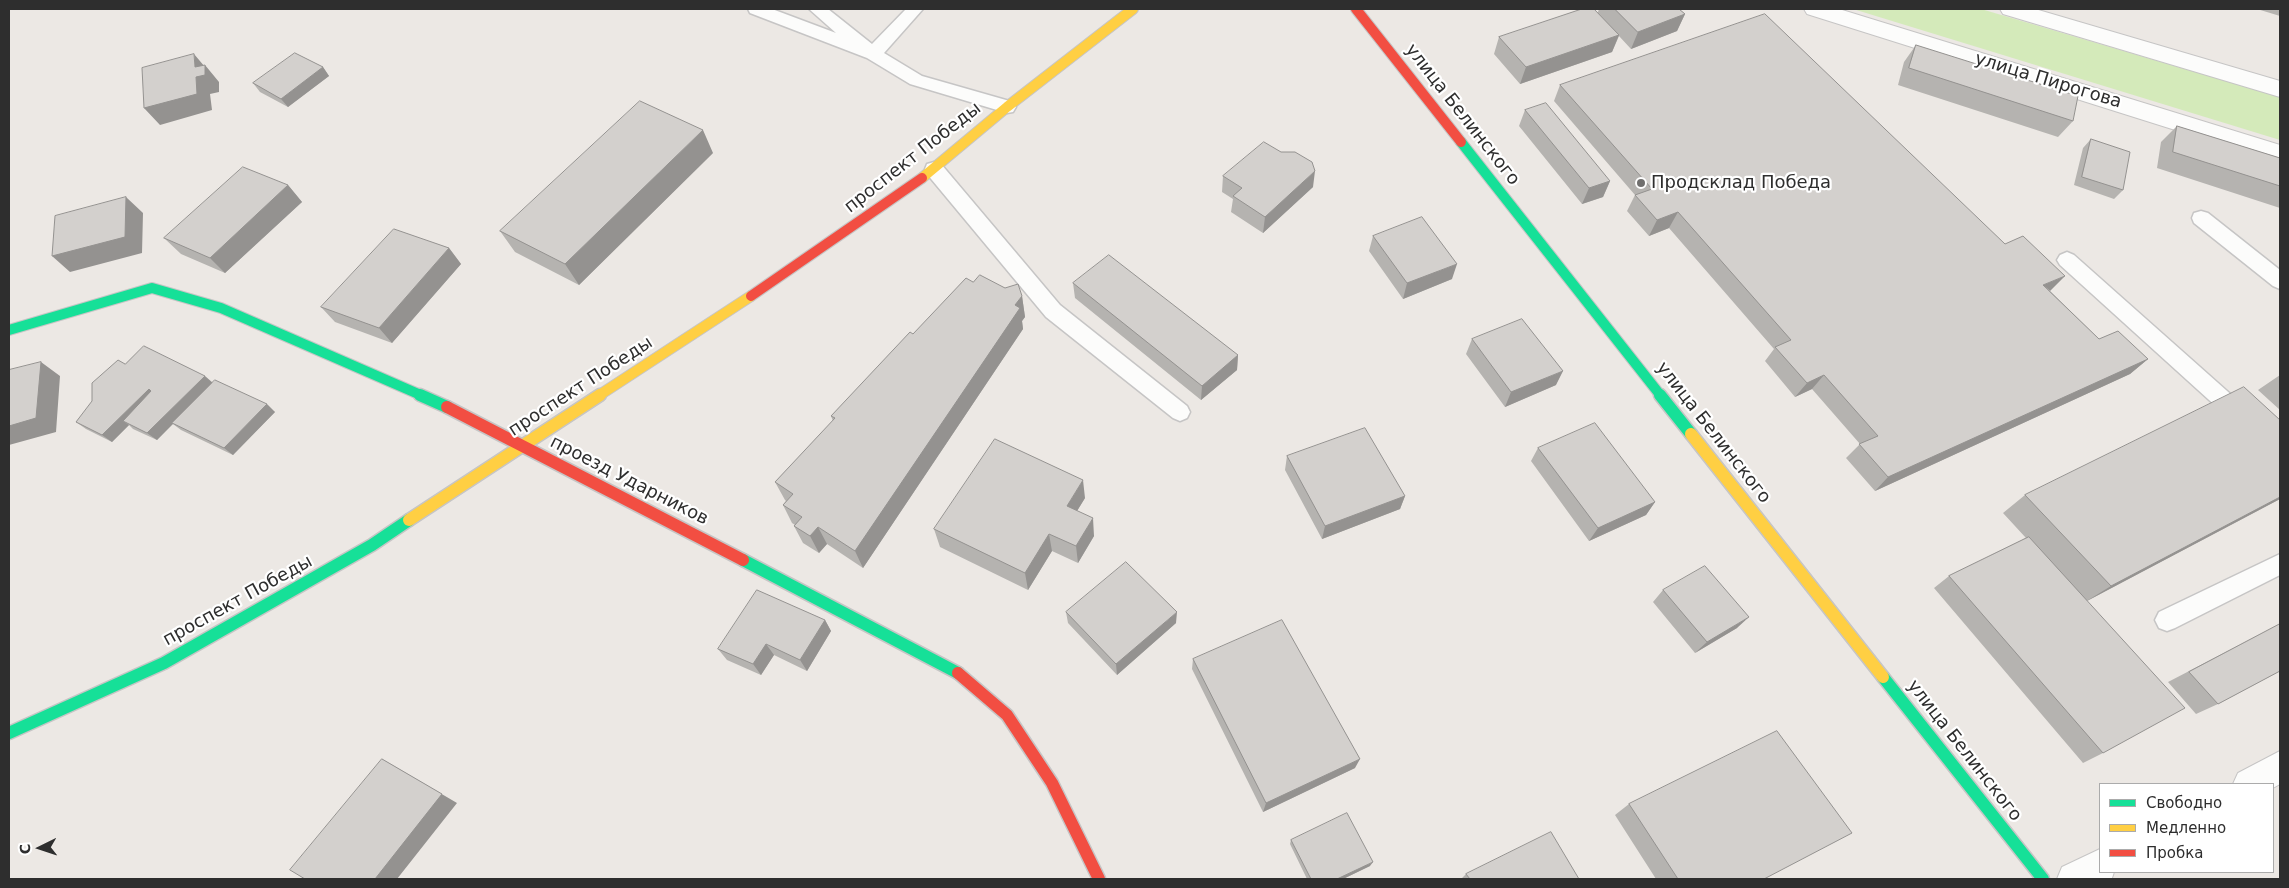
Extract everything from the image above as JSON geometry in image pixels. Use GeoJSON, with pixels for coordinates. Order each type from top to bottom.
{"type":"FeatureCollection","features":[{"type":"Feature","properties":{"kind":"street","name":"проспект Победы"},"geometry":{"type":"LineString","coordinates":[[9,733],[164,663],[372,546],[827,246],[934,169],[1007,107],[1133,9]]}},
{"type":"Feature","properties":{"kind":"street","name":"улица Белинского"},"geometry":{"type":"LineString","coordinates":[[1356,9],[2043,879]]}},
{"type":"Feature","properties":{"kind":"street","name":"улица Пирогова"},"geometry":{"type":"LineString","coordinates":[[1815,9],[2280,154]]}},
{"type":"Feature","properties":{"kind":"street"},"geometry":{"type":"LineString","coordinates":[[2011,9],[2280,89]]}},
{"type":"Feature","properties":{"kind":"street","name":"проезд Ударников"},"geometry":{"type":"LineString","coordinates":[[9,330],[152,288],[221,308],[456,411],[958,674],[1007,715],[1052,782],[1099,879]]}},
{"type":"Feature","properties":{"kind":"street"},"geometry":{"type":"LineString","coordinates":[[2251,783],[2280,767]]}},
{"type":"Feature","properties":{"kind":"street"},"geometry":{"type":"LineString","coordinates":[[2074,879],[2099,866]]}},
{"type":"Feature","properties":{"kind":"lane"},"geometry":{"type":"LineString","coordinates":[[756,9],[873,54]]}},
{"type":"Feature","properties":{"kind":"lane"},"geometry":{"type":"LineString","coordinates":[[817,9],[873,54],[916,80],[1007,107]]}},
{"type":"Feature","properties":{"kind":"lane"},"geometry":{"type":"LineString","coordinates":[[873,54],[915,9]]}},
{"type":"Feature","properties":{"kind":"lane"},"geometry":{"type":"LineString","coordinates":[[934,169],[1053,312],[1180,412]]}},
{"type":"Feature","properties":{"kind":"lane"},"geometry":{"type":"LineString","coordinates":[[2201,218],[2280,281]]}},
{"type":"Feature","properties":{"kind":"lane"},"geometry":{"type":"LineString","coordinates":[[2067,260],[2280,451]]}},
{"type":"Feature","properties":{"kind":"lane"},"geometry":{"type":"LineString","coordinates":[[2167,620],[2280,564]]}},
{"type":"Feature","properties":{"kind":"green space"},"geometry":{"type":"Polygon","coordinates":[[[1853,9],[1981,9],[2280,97],[2280,140],[1853,9]]]}},
{"type":"Feature","properties":{"kind":"building"},"geometry":{"type":"Polygon","coordinates":[[[1582,9],[1594,9],[1619,35],[1526,67],[1499,37],[1582,9]]]}},
{"type":"Feature","properties":{"kind":"building"},"geometry":{"type":"Polygon","coordinates":[[[1615,9],[1679,9],[1685,14],[1638,32],[1615,9]]]}},
{"type":"Feature","properties":{"kind":"building"},"geometry":{"type":"Polygon","coordinates":[[[1765,14],[2005,244],[2023,236],[2065,276],[2043,285],[2099,339],[2118,331],[2148,359],[1888,477],[1859,444],[1878,436],[1824,375],[1807,383],[1775,347],[1791,340],[1678,212],[1657,220],[1635,195],[1652,189],[1560,85],[1765,14]]]}},
{"type":"Feature","properties":{"kind":"building"},"geometry":{"type":"Polygon","coordinates":[[[1916,45],[2078,96],[2073,121],[1909,68],[1916,45]]]}},
{"type":"Feature","properties":{"kind":"building"},"geometry":{"type":"Polygon","coordinates":[[[295,53],[323,67],[281,99],[253,83],[295,53]]]}},
{"type":"Feature","properties":{"kind":"building"},"geometry":{"type":"Polygon","coordinates":[[[194,54],[195,67],[205,65],[205,75],[196,77],[197,94],[144,108],[142,68],[194,54]]]}},
{"type":"Feature","properties":{"kind":"building"},"geometry":{"type":"Polygon","coordinates":[[[640,101],[703,130],[565,264],[500,231],[640,101]]]}},
{"type":"Feature","properties":{"kind":"building"},"geometry":{"type":"Polygon","coordinates":[[[1546,103],[1610,181],[1589,188],[1525,110],[1546,103]]]}},
{"type":"Feature","properties":{"kind":"building"},"geometry":{"type":"Polygon","coordinates":[[[2177,126],[2280,158],[2280,186],[2173,152],[2177,126]]]}},
{"type":"Feature","properties":{"kind":"building"},"geometry":{"type":"Polygon","coordinates":[[[2091,139],[2130,152],[2123,190],[2082,177],[2091,139]]]}},
{"type":"Feature","properties":{"kind":"building"},"geometry":{"type":"Polygon","coordinates":[[[1264,142],[1281,152],[1295,152],[1312,162],[1315,171],[1265,217],[1233,196],[1242,188],[1223,176],[1264,142]]]}},
{"type":"Feature","properties":{"kind":"building"},"geometry":{"type":"Polygon","coordinates":[[[243,167],[288,185],[210,258],[164,238],[243,167]]]}},
{"type":"Feature","properties":{"kind":"building"},"geometry":{"type":"Polygon","coordinates":[[[126,197],[125,237],[52,256],[55,216],[126,197]]]}},
{"type":"Feature","properties":{"kind":"building"},"geometry":{"type":"Polygon","coordinates":[[[1422,217],[1457,264],[1407,283],[1373,236],[1422,217]]]}},
{"type":"Feature","properties":{"kind":"building"},"geometry":{"type":"Polygon","coordinates":[[[394,229],[449,248],[379,328],[321,307],[394,229]]]}},
{"type":"Feature","properties":{"kind":"building"},"geometry":{"type":"Polygon","coordinates":[[[1109,255],[1238,355],[1202,386],[1073,283],[1109,255]]]}},
{"type":"Feature","properties":{"kind":"building"},"geometry":{"type":"Polygon","coordinates":[[[980,275],[1005,288],[1018,284],[1022,296],[1015,305],[1020,308],[855,551],[818,527],[810,536],[794,526],[802,517],[783,505],[793,494],[775,482],[835,418],[831,416],[910,332],[913,334],[966,278],[973,282],[980,275]]]}},
{"type":"Feature","properties":{"kind":"building"},"geometry":{"type":"Polygon","coordinates":[[[1522,319],[1563,371],[1511,392],[1472,339],[1522,319]]]}},
{"type":"Feature","properties":{"kind":"building"},"geometry":{"type":"Polygon","coordinates":[[[144,346],[205,376],[147,433],[123,421],[151,391],[149,389],[102,435],[76,422],[92,401],[92,383],[118,360],[125,364],[144,346]]]}},
{"type":"Feature","properties":{"kind":"building"},"geometry":{"type":"Polygon","coordinates":[[[41,362],[36,418],[9,426],[9,370],[41,362]]]}},
{"type":"Feature","properties":{"kind":"building"},"geometry":{"type":"Polygon","coordinates":[[[215,380],[267,404],[224,448],[172,423],[215,380]]]}},
{"type":"Feature","properties":{"kind":"building"},"geometry":{"type":"Polygon","coordinates":[[[2244,387],[2280,420],[2280,497],[2111,586],[2025,495],[2244,387]]]}},
{"type":"Feature","properties":{"kind":"building"},"geometry":{"type":"Polygon","coordinates":[[[1595,423],[1655,502],[1598,528],[1538,448],[1595,423]]]}},
{"type":"Feature","properties":{"kind":"building"},"geometry":{"type":"Polygon","coordinates":[[[1365,428],[1405,496],[1325,526],[1287,456],[1365,428]]]}},
{"type":"Feature","properties":{"kind":"building"},"geometry":{"type":"Polygon","coordinates":[[[995,439],[1083,480],[1067,506],[1093,518],[1076,546],[1049,534],[1025,573],[934,529],[995,439]]]}},
{"type":"Feature","properties":{"kind":"building"},"geometry":{"type":"Polygon","coordinates":[[[2029,537],[2185,708],[2103,753],[1949,576],[2029,537]]]}},
{"type":"Feature","properties":{"kind":"building"},"geometry":{"type":"Polygon","coordinates":[[[1126,562],[1177,612],[1116,664],[1066,612],[1126,562]]]}},
{"type":"Feature","properties":{"kind":"building"},"geometry":{"type":"Polygon","coordinates":[[[1705,566],[1749,617],[1707,642],[1663,590],[1705,566]]]}},
{"type":"Feature","properties":{"kind":"building"},"geometry":{"type":"Polygon","coordinates":[[[757,590],[825,620],[800,660],[766,644],[753,664],[718,649],[757,590]]]}},
{"type":"Feature","properties":{"kind":"building"},"geometry":{"type":"Polygon","coordinates":[[[1282,620],[1360,759],[1266,803],[1193,659],[1282,620]]]}},
{"type":"Feature","properties":{"kind":"building"},"geometry":{"type":"Polygon","coordinates":[[[2280,624],[2280,671],[2218,704],[2189,672],[2280,624]]]}},
{"type":"Feature","properties":{"kind":"building"},"geometry":{"type":"Polygon","coordinates":[[[1777,731],[1852,833],[1764,879],[1678,879],[1629,804],[1777,731]]]}},
{"type":"Feature","properties":{"kind":"building"},"geometry":{"type":"Polygon","coordinates":[[[382,759],[442,794],[375,879],[305,879],[290,870],[382,759]]]}},
{"type":"Feature","properties":{"kind":"building"},"geometry":{"type":"Polygon","coordinates":[[[1347,813],[1373,862],[1337,879],[1311,879],[1291,840],[1347,813]]]}},
{"type":"Feature","properties":{"kind":"building"},"geometry":{"type":"Polygon","coordinates":[[[1551,832],[1579,879],[1470,879],[1466,874],[1551,832]]]}},
{"type":"Feature","properties":{"kind":"traffic: fast"},"geometry":{"type":"LineString","coordinates":[[1461,142],[1691,434]]}},
{"type":"Feature","properties":{"kind":"traffic: fast"},"geometry":{"type":"LineString","coordinates":[[9,330],[152,288],[221,308],[447,407]]}},
{"type":"Feature","properties":{"kind":"traffic: fast"},"geometry":{"type":"LineString","coordinates":[[9,733],[164,663],[372,545],[409,520]]}},
{"type":"Feature","properties":{"kind":"traffic: fast"},"geometry":{"type":"LineString","coordinates":[[743,560],[958,673]]}},
{"type":"Feature","properties":{"kind":"traffic: fast"},"geometry":{"type":"LineString","coordinates":[[1883,677],[2043,879]]}},
{"type":"Feature","properties":{"kind":"traffic: slow"},"geometry":{"type":"LineString","coordinates":[[922,178],[1007,107],[1133,9]]}},
{"type":"Feature","properties":{"kind":"traffic: slow"},"geometry":{"type":"LineString","coordinates":[[409,520],[751,296]]}},
{"type":"Feature","properties":{"kind":"traffic: slow"},"geometry":{"type":"LineString","coordinates":[[1691,434],[1883,677]]}},
{"type":"Feature","properties":{"kind":"traffic: jam"},"geometry":{"type":"LineString","coordinates":[[1356,9],[1461,142]]}},
{"type":"Feature","properties":{"kind":"traffic: jam"},"geometry":{"type":"LineString","coordinates":[[751,296],[922,178]]}},
{"type":"Feature","properties":{"kind":"traffic: jam"},"geometry":{"type":"LineString","coordinates":[[447,407],[743,560]]}},
{"type":"Feature","properties":{"kind":"traffic: jam"},"geometry":{"type":"LineString","coordinates":[[958,673],[1007,715],[1052,783],[1099,879]]}},
{"type":"Feature","properties":{"kind":"place","name":"Продсклад Победа"},"geometry":{"type":"Point","coordinates":[1641,183]}}]}
